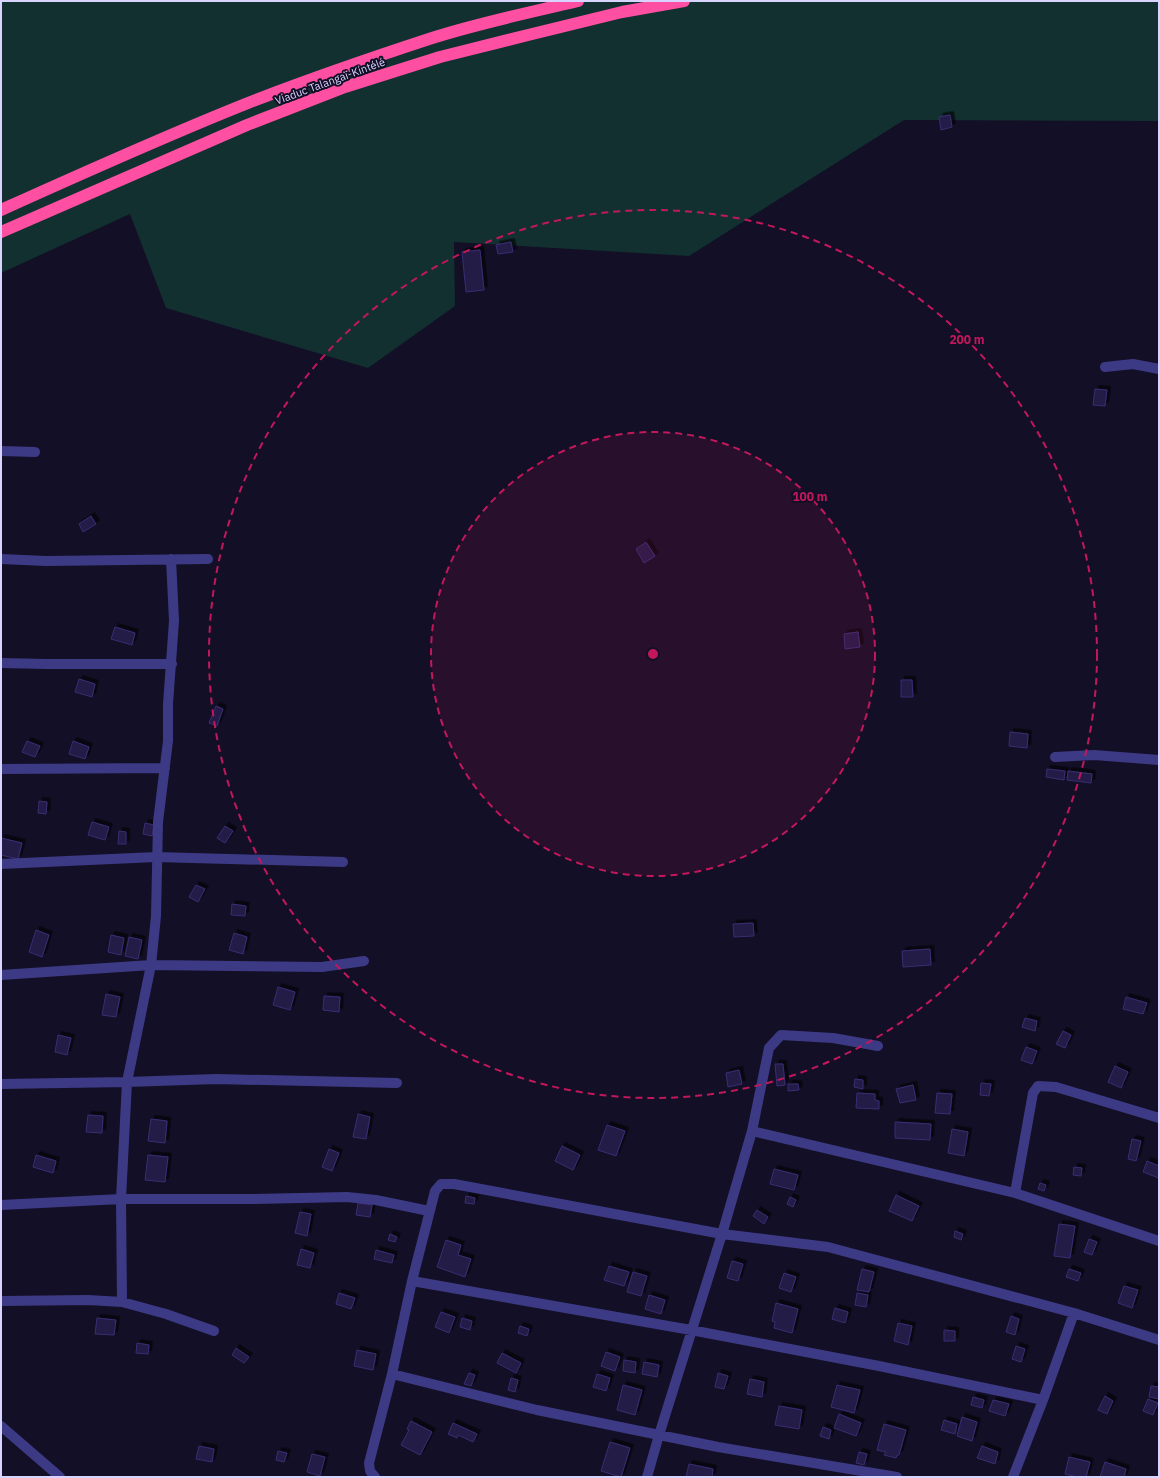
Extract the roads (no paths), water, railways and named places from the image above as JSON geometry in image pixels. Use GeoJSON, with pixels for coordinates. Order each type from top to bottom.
{"type":"FeatureCollection","features":[{"type":"Feature","properties":{"kind":"highway","name":"Viaduc Talangaï-Kintélé"},"geometry":{"type":"LineString","coordinates":[[1,210],[248,103],[332,72],[430,39],[513,16],[578,1]]}},
{"type":"Feature","properties":{"kind":"highway","name":"Viaduc Talangaï-Kintélé"},"geometry":{"type":"LineString","coordinates":[[1,232],[247,125],[345,87],[440,57],[622,12],[684,1]]}},
{"type":"Feature","properties":{"kind":"street"},"geometry":{"type":"LineString","coordinates":[[1105,367],[1133,364],[1159,369]]}},
{"type":"Feature","properties":{"kind":"street"},"geometry":{"type":"LineString","coordinates":[[1,451],[35,452]]}},
{"type":"Feature","properties":{"kind":"street"},"geometry":{"type":"LineString","coordinates":[[1,559],[46,561],[208,558]]}},
{"type":"Feature","properties":{"kind":"street"},"geometry":{"type":"LineString","coordinates":[[122,1302],[121,1199],[127,1082],[151,965],[156,916],[156,857],[158,822],[168,741],[168,704],[174,621],[171,559]]}},
{"type":"Feature","properties":{"kind":"street"},"geometry":{"type":"LineString","coordinates":[[1,663],[172,664]]}},
{"type":"Feature","properties":{"kind":"street"},"geometry":{"type":"LineString","coordinates":[[1055,756],[1094,755],[1159,760]]}},
{"type":"Feature","properties":{"kind":"street"},"geometry":{"type":"LineString","coordinates":[[1,769],[165,768]]}},
{"type":"Feature","properties":{"kind":"street"},"geometry":{"type":"LineString","coordinates":[[1,864],[156,857],[343,862]]}},
{"type":"Feature","properties":{"kind":"street"},"geometry":{"type":"LineString","coordinates":[[1,974],[151,965],[322,967],[364,961]]}},
{"type":"Feature","properties":{"kind":"street"},"geometry":{"type":"LineString","coordinates":[[647,1477],[691,1330],[722,1234],[752,1131],[769,1048],[781,1035],[833,1038],[878,1046]]}},
{"type":"Feature","properties":{"kind":"street"},"geometry":{"type":"LineString","coordinates":[[1,1084],[216,1079],[396,1083]]}},
{"type":"Feature","properties":{"kind":"street"},"geometry":{"type":"LineString","coordinates":[[1015,1192],[1033,1093],[1038,1086],[1056,1087],[1159,1118]]}},
{"type":"Feature","properties":{"kind":"street"},"geometry":{"type":"LineString","coordinates":[[752,1131],[1015,1192],[1159,1241]]}},
{"type":"Feature","properties":{"kind":"street"},"geometry":{"type":"LineString","coordinates":[[375,1477],[370,1471],[369,1463],[392,1374],[429,1211],[435,1191],[441,1184],[722,1234],[828,1247],[1074,1313],[1159,1340]]}},
{"type":"Feature","properties":{"kind":"street"},"geometry":{"type":"LineString","coordinates":[[1,1205],[121,1199],[347,1197],[376,1200],[429,1211]]}},
{"type":"Feature","properties":{"kind":"street"},"geometry":{"type":"LineString","coordinates":[[412,1281],[691,1330],[879,1366],[1044,1400]]}},
{"type":"Feature","properties":{"kind":"street"},"geometry":{"type":"LineString","coordinates":[[1,1300],[88,1300],[122,1302],[166,1314],[214,1331]]}},
{"type":"Feature","properties":{"kind":"street"},"geometry":{"type":"LineString","coordinates":[[1013,1477],[1044,1400],[1074,1313]]}},
{"type":"Feature","properties":{"kind":"street"},"geometry":{"type":"LineString","coordinates":[[392,1374],[537,1410],[659,1435],[718,1447],[898,1477]]}},
{"type":"Feature","properties":{"kind":"street"},"geometry":{"type":"LineString","coordinates":[[1,1426],[60,1477]]}}]}
